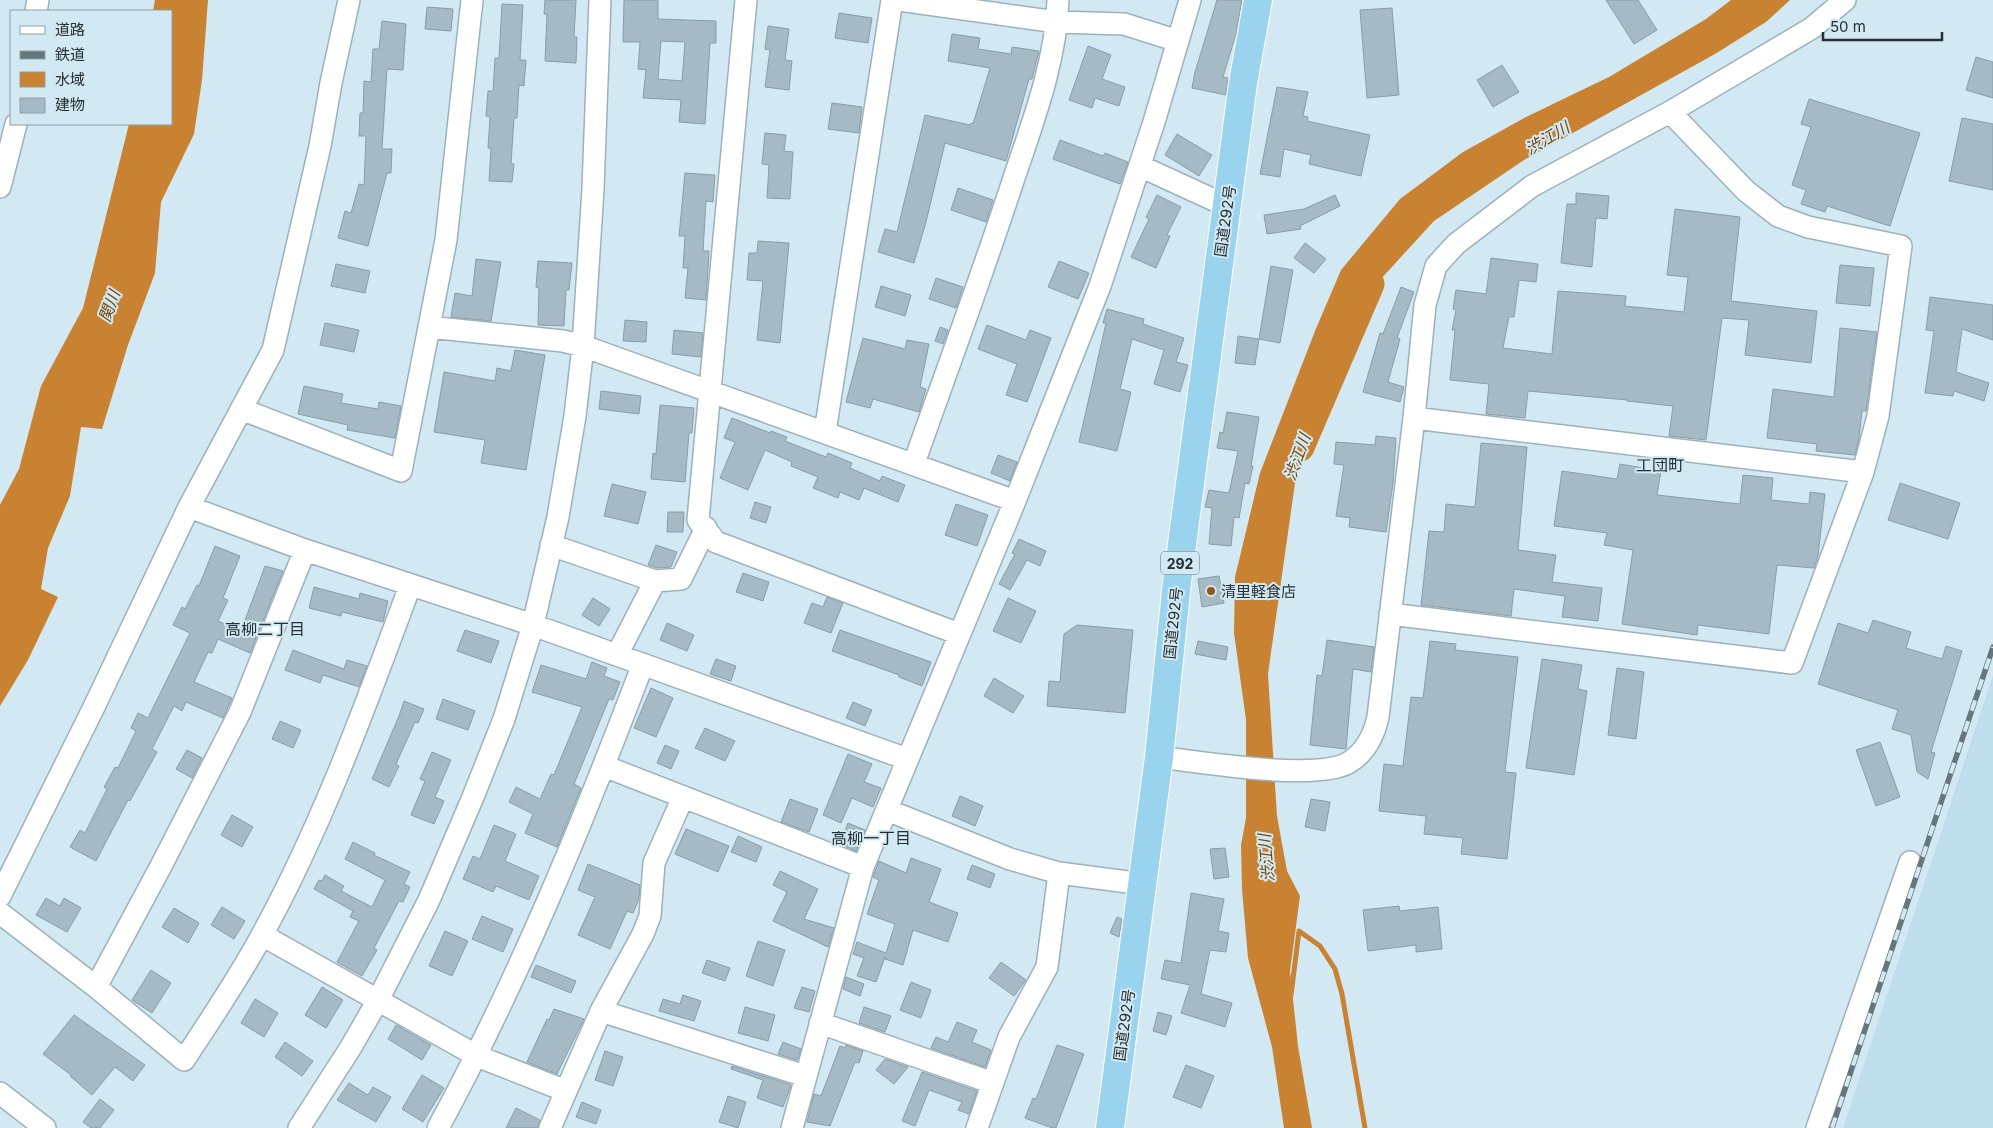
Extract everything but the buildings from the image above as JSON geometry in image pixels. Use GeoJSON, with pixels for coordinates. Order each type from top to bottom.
{"type":"FeatureCollection","features":[{"type":"Feature","properties":{"kind":"highway","name":"国道292号"},"geometry":{"type":"LineString","coordinates":[[1110,1128],[1159,757],[1177,582],[1243,83],[1258,0]]}},
{"type":"Feature","properties":{"kind":"street"},"geometry":{"type":"LineString","coordinates":[[0,896],[94,707],[189,507],[273,350],[320,146],[348,0]]}},
{"type":"Feature","properties":{"kind":"street"},"geometry":{"type":"LineString","coordinates":[[241,409],[401,470],[446,240],[472,0]]}},
{"type":"Feature","properties":{"kind":"street"},"geometry":{"type":"LineString","coordinates":[[299,1128],[351,1047],[378,1000],[429,900],[504,720],[533,625],[558,517],[575,416],[583,346],[593,189],[600,0]]}},
{"type":"Feature","properties":{"kind":"street"},"geometry":{"type":"LineString","coordinates":[[746,0],[698,520],[716,542],[960,634]]}},
{"type":"Feature","properties":{"kind":"street"},"geometry":{"type":"LineString","coordinates":[[825,432],[892,0]]}},
{"type":"Feature","properties":{"kind":"street"},"geometry":{"type":"LineString","coordinates":[[899,0],[1058,22],[1124,24],[1178,41]]}},
{"type":"Feature","properties":{"kind":"street"},"geometry":{"type":"LineString","coordinates":[[914,464],[987,260],[1040,102],[1058,22],[1058,0]]}},
{"type":"Feature","properties":{"kind":"street"},"geometry":{"type":"LineString","coordinates":[[792,1128],[863,867],[1015,501],[1100,286],[1140,166],[1190,0]]}},
{"type":"Feature","properties":{"kind":"street"},"geometry":{"type":"LineString","coordinates":[[1159,757],[1292,771],[1327,769],[1347,763],[1360,754],[1368,744],[1378,717],[1414,418],[1425,305],[1436,266],[1456,244],[1532,186],[1670,112],[1812,28],[1845,0]]}},
{"type":"Feature","properties":{"kind":"street"},"geometry":{"type":"LineString","coordinates":[[1390,614],[1792,663],[1863,472],[1878,416],[1901,246],[1808,227],[1778,216],[1746,191],[1670,112]]}},
{"type":"Feature","properties":{"kind":"street"},"geometry":{"type":"LineString","coordinates":[[0,187],[16,125]]}},
{"type":"Feature","properties":{"kind":"street"},"geometry":{"type":"LineString","coordinates":[[1140,166],[1227,206]]}},
{"type":"Feature","properties":{"kind":"street"},"geometry":{"type":"LineString","coordinates":[[429,327],[563,341],[583,346],[1015,501]]}},
{"type":"Feature","properties":{"kind":"street"},"geometry":{"type":"LineString","coordinates":[[1414,418],[1863,472]]}},
{"type":"Feature","properties":{"kind":"street"},"geometry":{"type":"LineString","coordinates":[[189,507],[305,550],[533,625],[907,760]]}},
{"type":"Feature","properties":{"kind":"street"},"geometry":{"type":"LineString","coordinates":[[551,545],[655,581],[681,579],[706,528]]}},
{"type":"Feature","properties":{"kind":"street"},"geometry":{"type":"LineString","coordinates":[[96,987],[240,712],[305,550]]}},
{"type":"Feature","properties":{"kind":"street"},"geometry":{"type":"LineString","coordinates":[[617,655],[655,581]]}},
{"type":"Feature","properties":{"kind":"street"},"geometry":{"type":"LineString","coordinates":[[0,913],[96,987],[184,1060],[262,935],[313,834],[360,719],[410,586]]}},
{"type":"Feature","properties":{"kind":"street"},"geometry":{"type":"LineString","coordinates":[[438,1128],[477,1056],[548,900],[604,766],[643,664]]}},
{"type":"Feature","properties":{"kind":"street"},"geometry":{"type":"LineString","coordinates":[[604,766],[863,867]]}},
{"type":"Feature","properties":{"kind":"street"},"geometry":{"type":"LineString","coordinates":[[550,1128],[600,1011],[643,934],[650,916],[654,863],[684,797]]}},
{"type":"Feature","properties":{"kind":"street"},"geometry":{"type":"LineString","coordinates":[[887,810],[1010,859],[1059,873],[1143,884]]}},
{"type":"Feature","properties":{"kind":"street"},"geometry":{"type":"LineString","coordinates":[[1816,1128],[1910,862]]}},
{"type":"Feature","properties":{"kind":"street"},"geometry":{"type":"LineString","coordinates":[[977,1128],[1009,1037],[1047,967],[1059,873]]}},
{"type":"Feature","properties":{"kind":"street"},"geometry":{"type":"LineString","coordinates":[[262,935],[477,1056],[566,1090]]}},
{"type":"Feature","properties":{"kind":"street"},"geometry":{"type":"LineString","coordinates":[[600,1011],[805,1076]]}},
{"type":"Feature","properties":{"kind":"street"},"geometry":{"type":"LineString","coordinates":[[820,1023],[993,1083]]}},
{"type":"Feature","properties":{"kind":"street"},"geometry":{"type":"LineString","coordinates":[[0,1093],[45,1128]]}},
{"type":"Feature","properties":{"kind":"shaded area"},"geometry":{"type":"Polygon","coordinates":[[[1993,675],[1993,1128],[1843,1128],[1993,675]]]}},
{"type":"Feature","properties":{"kind":"water","name":"関川"},"geometry":{"type":"Polygon","coordinates":[[[155,0],[208,0],[202,80],[194,134],[161,202],[155,273],[128,345],[102,429],[81,427],[70,496],[48,548],[41,589],[58,597],[28,660],[0,706],[0,505],[19,469],[41,386],[83,308],[129,125],[172,125],[172,10],[153,10],[155,0]]]}},
{"type":"Feature","properties":{"kind":"water"},"geometry":{"type":"Polygon","coordinates":[[[1731,0],[1790,0],[1766,22],[1715,54],[1524,160],[1434,221],[1379,281],[1330,361],[1296,476],[1268,674],[1277,816],[1287,871],[1300,896],[1290,971],[1298,1046],[1312,1128],[1284,1128],[1272,1047],[1248,958],[1242,889],[1241,845],[1246,818],[1246,720],[1234,633],[1235,577],[1260,473],[1315,331],[1341,270],[1400,199],[1463,152],[1526,117],[1609,77],[1706,19],[1731,0]]]}},
{"type":"Feature","properties":{"kind":"waterway","name":"渋江川"},"geometry":{"type":"LineString","coordinates":[[1300,447],[1370,284]]}},
{"type":"Feature","properties":{"kind":"waterway"},"geometry":{"type":"LineString","coordinates":[[1291,995],[1299,931],[1320,946],[1335,969],[1342,994],[1365,1128]]}},
{"type":"Feature","properties":{"kind":"railway"},"geometry":{"type":"LineString","coordinates":[[1832,1128],[1993,647]]}},
{"type":"Feature","properties":{"kind":"place","name":"清里軽食店"},"geometry":{"type":"Point","coordinates":[1211,591]}},
{"type":"Feature","properties":{"kind":"district","name":"工団町"},"geometry":{"type":"Point","coordinates":[1660,465]}},
{"type":"Feature","properties":{"kind":"district","name":"高柳二丁目"},"geometry":{"type":"Point","coordinates":[265,629]}},
{"type":"Feature","properties":{"kind":"district","name":"高柳一丁目"},"geometry":{"type":"Point","coordinates":[871,838]}}]}
